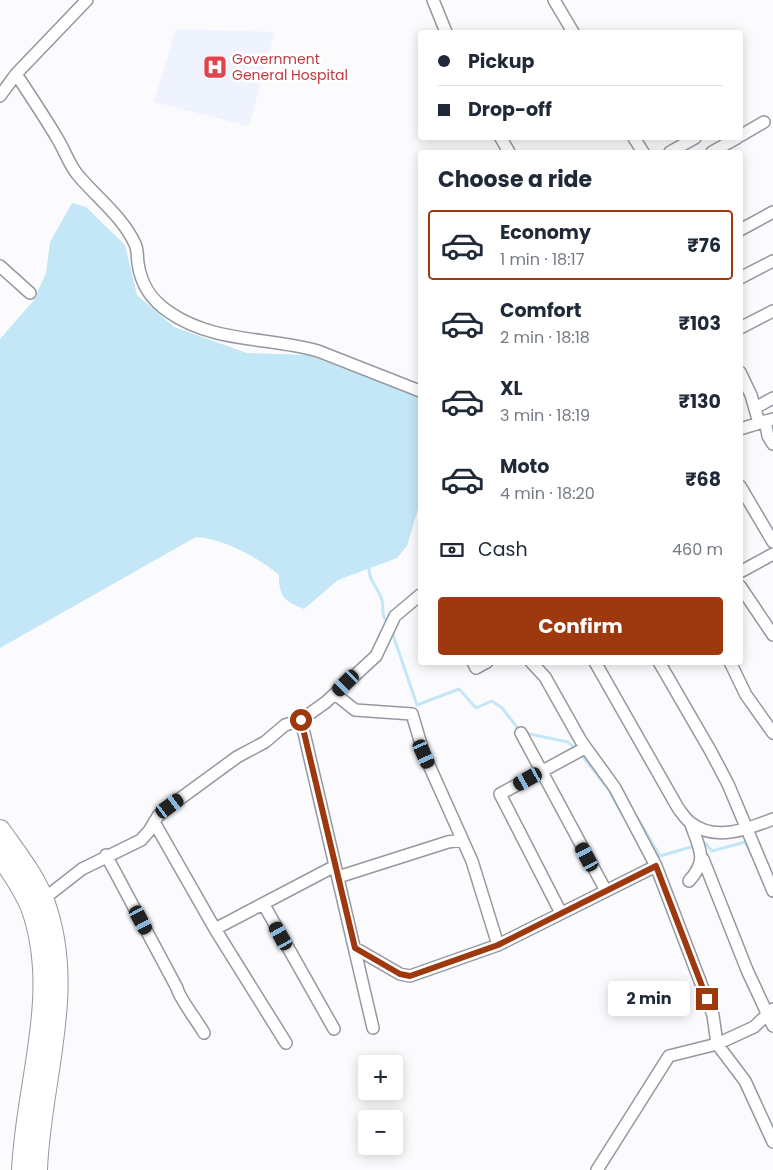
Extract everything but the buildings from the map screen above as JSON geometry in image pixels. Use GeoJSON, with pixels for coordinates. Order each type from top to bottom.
{"type":"FeatureCollection","features":[{"type":"Feature","properties":{"kind":"highway"},"geometry":{"type":"LineString","coordinates":[[0,830],[31,873],[37,903],[37,926],[42,956],[43,1007],[24,1135],[22,1170]]}},
{"type":"Feature","properties":{"kind":"highway"},"geometry":{"type":"LineString","coordinates":[[0,855],[51,923],[56,954],[58,1018],[38,1136],[37,1170]]}},
{"type":"Feature","properties":{"kind":"street"},"geometry":{"type":"LineString","coordinates":[[0,96],[16,74],[87,0]]}},
{"type":"Feature","properties":{"kind":"street"},"geometry":{"type":"LineString","coordinates":[[434,0],[445,30]]}},
{"type":"Feature","properties":{"kind":"street"},"geometry":{"type":"LineString","coordinates":[[554,0],[572,30]]}},
{"type":"Feature","properties":{"kind":"street"},"geometry":{"type":"LineString","coordinates":[[16,74],[57,138],[76,172],[125,227],[136,246],[140,276],[153,300],[169,312],[206,330],[253,341],[304,347],[418,390]]}},
{"type":"Feature","properties":{"kind":"street"},"geometry":{"type":"LineString","coordinates":[[743,135],[764,122]]}},
{"type":"Feature","properties":{"kind":"street"},"geometry":{"type":"LineString","coordinates":[[674,150],[691,140]]}},
{"type":"Feature","properties":{"kind":"street"},"geometry":{"type":"LineString","coordinates":[[716,150],[734,140]]}},
{"type":"Feature","properties":{"kind":"street"},"geometry":{"type":"LineString","coordinates":[[743,228],[773,212]]}},
{"type":"Feature","properties":{"kind":"street"},"geometry":{"type":"LineString","coordinates":[[743,276],[773,261]]}},
{"type":"Feature","properties":{"kind":"street"},"geometry":{"type":"LineString","coordinates":[[0,266],[30,292]]}},
{"type":"Feature","properties":{"kind":"street"},"geometry":{"type":"LineString","coordinates":[[743,326],[773,311]]}},
{"type":"Feature","properties":{"kind":"street"},"geometry":{"type":"LineString","coordinates":[[743,379],[755,408],[766,421],[768,436],[773,444]]}},
{"type":"Feature","properties":{"kind":"street"},"geometry":{"type":"LineString","coordinates":[[755,408],[773,398]]}},
{"type":"Feature","properties":{"kind":"street"},"geometry":{"type":"LineString","coordinates":[[743,428],[766,421]]}},
{"type":"Feature","properties":{"kind":"street"},"geometry":{"type":"LineString","coordinates":[[743,491],[773,542]]}},
{"type":"Feature","properties":{"kind":"street"},"geometry":{"type":"LineString","coordinates":[[743,570],[773,554]]}},
{"type":"Feature","properties":{"kind":"street"},"geometry":{"type":"LineString","coordinates":[[743,590],[773,635]]}},
{"type":"Feature","properties":{"kind":"street"},"geometry":{"type":"LineString","coordinates":[[37,903],[82,869],[106,855],[140,840],[170,806],[237,757],[265,742],[285,725],[301,720],[335,694],[376,656],[395,616],[418,597]]}},
{"type":"Feature","properties":{"kind":"street"},"geometry":{"type":"LineString","coordinates":[[534,665],[546,677],[586,748],[615,788],[656,866],[713,1015],[718,1044],[745,1081],[773,1142]]}},
{"type":"Feature","properties":{"kind":"street"},"geometry":{"type":"LineString","coordinates":[[596,665],[678,808],[691,824],[703,859],[770,1011],[773,1026]]}},
{"type":"Feature","properties":{"kind":"street"},"geometry":{"type":"LineString","coordinates":[[661,665],[710,750],[747,829],[773,891]]}},
{"type":"Feature","properties":{"kind":"street"},"geometry":{"type":"LineString","coordinates":[[731,665],[746,695],[773,733]]}},
{"type":"Feature","properties":{"kind":"street"},"geometry":{"type":"LineString","coordinates":[[335,694],[355,710],[412,714],[424,754],[472,861],[498,945]]}},
{"type":"Feature","properties":{"kind":"street"},"geometry":{"type":"LineString","coordinates":[[301,720],[373,1028]]}},
{"type":"Feature","properties":{"kind":"street"},"geometry":{"type":"LineString","coordinates":[[521,733],[606,891]]}},
{"type":"Feature","properties":{"kind":"street"},"geometry":{"type":"LineString","coordinates":[[561,914],[500,794],[586,748]]}},
{"type":"Feature","properties":{"kind":"street"},"geometry":{"type":"LineString","coordinates":[[691,824],[727,833],[747,829],[773,819]]}},
{"type":"Feature","properties":{"kind":"street"},"geometry":{"type":"LineString","coordinates":[[154,822],[286,1044]]}},
{"type":"Feature","properties":{"kind":"street"},"geometry":{"type":"LineString","coordinates":[[216,929],[336,872],[448,842],[462,840]]}},
{"type":"Feature","properties":{"kind":"street"},"geometry":{"type":"LineString","coordinates":[[106,855],[178,988],[179,994],[186,1002],[204,1033]]}},
{"type":"Feature","properties":{"kind":"street"},"geometry":{"type":"LineString","coordinates":[[689,881],[699,871],[703,859]]}},
{"type":"Feature","properties":{"kind":"street"},"geometry":{"type":"LineString","coordinates":[[355,948],[400,974],[410,976],[498,945],[656,866]]}},
{"type":"Feature","properties":{"kind":"street"},"geometry":{"type":"LineString","coordinates":[[264,905],[334,1029]]}},
{"type":"Feature","properties":{"kind":"street"},"geometry":{"type":"LineString","coordinates":[[597,1170],[669,1056],[718,1044],[754,1027],[770,1011]]}},
{"type":"Feature","properties":{"kind":"shaded area","name":"Government General Hospital"},"geometry":{"type":"Polygon","coordinates":[[[176,29],[275,32],[249,126],[154,102],[176,29]]]}},
{"type":"Feature","properties":{"kind":"water"},"geometry":{"type":"Polygon","coordinates":[[[72,203],[86,207],[125,245],[137,295],[174,327],[247,353],[308,355],[418,397],[418,509],[407,546],[397,558],[338,580],[304,609],[287,601],[280,588],[279,575],[261,562],[229,545],[207,538],[196,537],[0,648],[0,339],[34,300],[46,273],[50,242],[72,203]]]}},
{"type":"Feature","properties":{"kind":"waterway"},"geometry":{"type":"LineString","coordinates":[[369,567],[370,576],[382,600],[385,619]]}},
{"type":"Feature","properties":{"kind":"waterway"},"geometry":{"type":"LineString","coordinates":[[392,632],[417,705],[459,689],[476,708],[492,701],[502,708],[520,731]]}},
{"type":"Feature","properties":{"kind":"waterway"},"geometry":{"type":"LineString","coordinates":[[525,733],[568,742],[577,750]]}},
{"type":"Feature","properties":{"kind":"waterway"},"geometry":{"type":"LineString","coordinates":[[584,758],[609,790],[623,816]]}},
{"type":"Feature","properties":{"kind":"waterway"},"geometry":{"type":"LineString","coordinates":[[637,817],[660,856],[691,847]]}},
{"type":"Feature","properties":{"kind":"waterway"},"geometry":{"type":"LineString","coordinates":[[705,843],[712,851],[745,842],[752,855]]}},
{"type":"Feature","properties":{"kind":"place","name":"Government General Hospital"},"geometry":{"type":"Point","coordinates":[215,67]}},
{"type":"Feature","properties":{"kind":"route"},"geometry":{"type":"LineString","coordinates":[[301,720],[355,948],[400,974],[410,976],[498,945],[656,866],[707,999]]}}]}
